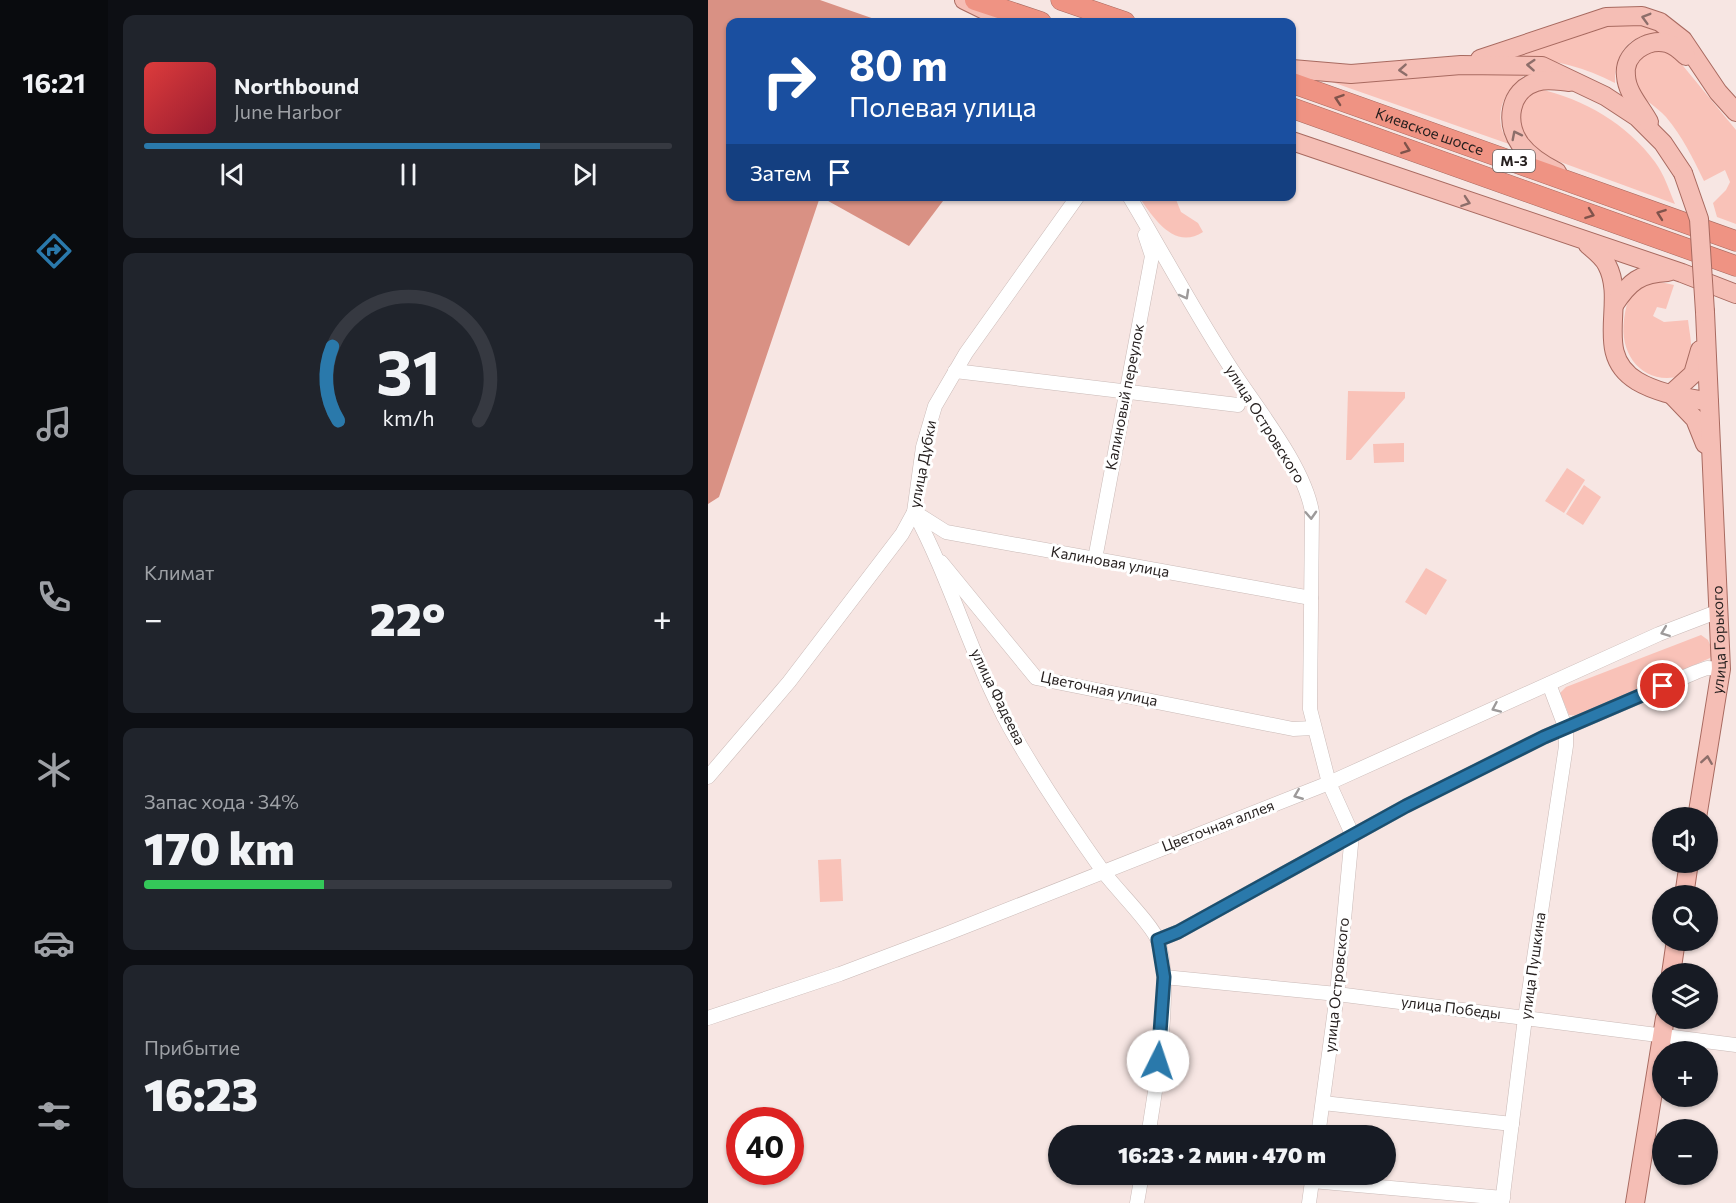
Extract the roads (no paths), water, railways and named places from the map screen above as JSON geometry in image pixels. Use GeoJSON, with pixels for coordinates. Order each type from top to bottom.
{"type":"FeatureCollection","features":[{"type":"Feature","properties":{"kind":"highway"},"geometry":{"type":"LineString","coordinates":[[975,0],[1029,18]]}},
{"type":"Feature","properties":{"kind":"highway"},"geometry":{"type":"LineString","coordinates":[[1060,0],[1113,18]]}},
{"type":"Feature","properties":{"kind":"highway","name":"Киевское шоссе"},"geometry":{"type":"LineString","coordinates":[[1296,84],[1736,241]]}},
{"type":"Feature","properties":{"kind":"highway","name":"Киевское шоссе"},"geometry":{"type":"LineString","coordinates":[[1296,109],[1736,266]]}},
{"type":"Feature","properties":{"kind":"main road"},"geometry":{"type":"LineString","coordinates":[[964,0],[1001,18]]}},
{"type":"Feature","properties":{"kind":"main road"},"geometry":{"type":"LineString","coordinates":[[1461,64],[1606,17],[1642,16],[1668,28],[1683,40],[1702,70],[1736,112]]}},
{"type":"Feature","properties":{"kind":"main road"},"geometry":{"type":"LineString","coordinates":[[1702,70],[1680,50],[1666,43],[1646,45],[1632,55],[1625,71],[1627,84],[1654,132],[1683,173],[1699,219],[1710,460]]}},
{"type":"Feature","properties":{"kind":"main road"},"geometry":{"type":"LineString","coordinates":[[1296,69],[1351,74],[1461,64],[1536,65],[1585,86],[1623,108],[1654,132]]}},
{"type":"Feature","properties":{"kind":"main road"},"geometry":{"type":"LineString","coordinates":[[1577,183],[1529,154],[1514,133],[1510,114],[1519,93],[1538,81],[1550,80],[1585,86]]}},
{"type":"Feature","properties":{"kind":"main road"},"geometry":{"type":"LineString","coordinates":[[1296,142],[1584,242],[1682,273],[1736,294]]}},
{"type":"Feature","properties":{"kind":"main road"},"geometry":{"type":"LineString","coordinates":[[1584,242],[1598,254],[1608,268],[1614,305],[1611,337],[1618,362],[1639,382],[1671,394],[1709,402]]}},
{"type":"Feature","properties":{"kind":"main road"},"geometry":{"type":"LineString","coordinates":[[1614,305],[1628,284],[1640,276],[1653,273],[1682,273]]}},
{"type":"Feature","properties":{"kind":"main road"},"geometry":{"type":"LineString","coordinates":[[1671,394],[1696,370],[1705,312]]}},
{"type":"Feature","properties":{"kind":"main road"},"geometry":{"type":"LineString","coordinates":[[1671,394],[1688,410],[1699,425],[1710,460]]}},
{"type":"Feature","properties":{"kind":"main road","name":"улица Горького"},"geometry":{"type":"LineString","coordinates":[[1699,807],[1721,669],[1710,460]]}},
{"type":"Feature","properties":{"kind":"main road"},"geometry":{"type":"LineString","coordinates":[[1635,1203],[1664,1029]]}},
{"type":"Feature","properties":{"kind":"street","name":"улица Дубки"},"geometry":{"type":"LineString","coordinates":[[708,777],[794,675],[902,534],[914,512],[928,424],[955,371],[1074,201]]}},
{"type":"Feature","properties":{"kind":"street","name":"улица Островского"},"geometry":{"type":"LineString","coordinates":[[1132,201],[1190,303],[1293,464],[1309,496],[1312,512],[1309,684],[1313,728],[1329,783],[1352,834],[1337,994],[1320,1125]]}},
{"type":"Feature","properties":{"kind":"street","name":"Калиновый переулок"},"geometry":{"type":"LineString","coordinates":[[1095,559],[1125,389],[1152,256],[1145,235]]}},
{"type":"Feature","properties":{"kind":"street"},"geometry":{"type":"LineString","coordinates":[[955,371],[1125,389],[1238,405]]}},
{"type":"Feature","properties":{"kind":"street","name":"Калиновая улица"},"geometry":{"type":"LineString","coordinates":[[914,512],[946,532],[1311,598]]}},
{"type":"Feature","properties":{"kind":"street","name":"улица Фадеева"},"geometry":{"type":"LineString","coordinates":[[914,512],[937,559],[1010,727],[1102,871],[1158,940]]}},
{"type":"Feature","properties":{"kind":"street","name":"Цветочная улица"},"geometry":{"type":"LineString","coordinates":[[937,559],[949,569],[1036,678],[1293,729],[1313,728]]}},
{"type":"Feature","properties":{"kind":"street","name":"Цветочная аллея"},"geometry":{"type":"LineString","coordinates":[[708,1018],[850,970],[1329,783],[1659,634],[1719,611]]}},
{"type":"Feature","properties":{"kind":"street"},"geometry":{"type":"LineString","coordinates":[[1150,1125],[1157,1082],[1164,977],[1158,940],[1178,932],[1352,834],[1566,729],[1696,672],[1721,669]]}},
{"type":"Feature","properties":{"kind":"street"},"geometry":{"type":"LineString","coordinates":[[1549,684],[1566,729]]}},
{"type":"Feature","properties":{"kind":"street","name":"улица Пушкина"},"geometry":{"type":"LineString","coordinates":[[1502,1200],[1566,729]]}},
{"type":"Feature","properties":{"kind":"street","name":"улица Победы"},"geometry":{"type":"LineString","coordinates":[[1164,977],[1337,994],[1663,1038],[1736,1045]]}},
{"type":"Feature","properties":{"kind":"street"},"geometry":{"type":"LineString","coordinates":[[1323,1103],[1512,1124]]}},
{"type":"Feature","properties":{"kind":"street"},"geometry":{"type":"LineString","coordinates":[[1137,1203],[1140,1185]]}},
{"type":"Feature","properties":{"kind":"street"},"geometry":{"type":"LineString","coordinates":[[1309,1203],[1311,1185]]}},
{"type":"Feature","properties":{"kind":"street"},"geometry":{"type":"LineString","coordinates":[[1372,1185],[1502,1200]]}}]}
